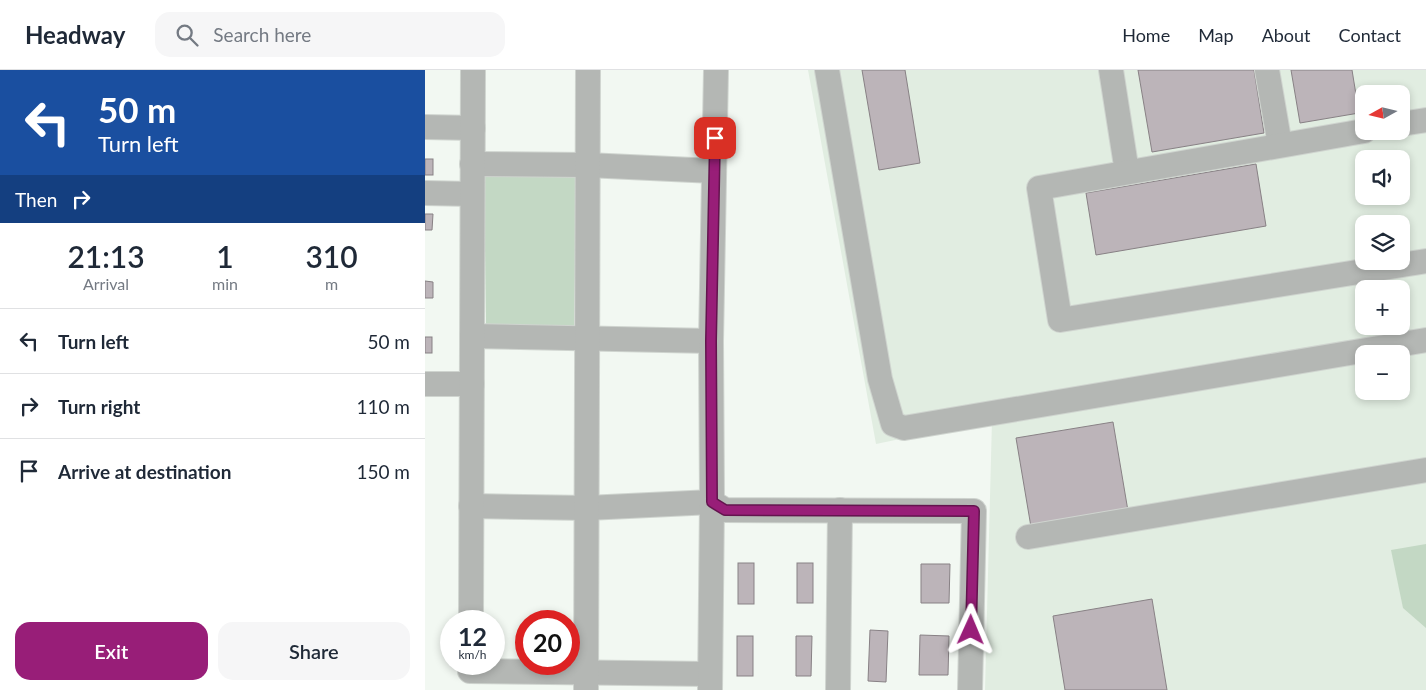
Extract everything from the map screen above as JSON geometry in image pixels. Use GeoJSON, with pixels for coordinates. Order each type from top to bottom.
{"type":"FeatureCollection","features":[{"type":"Feature","properties":{"kind":"street"},"geometry":{"type":"LineString","coordinates":[[471,610],[473,70]]}},
{"type":"Feature","properties":{"kind":"street"},"geometry":{"type":"LineString","coordinates":[[586,681],[588,70]]}},
{"type":"Feature","properties":{"kind":"street"},"geometry":{"type":"LineString","coordinates":[[470,675],[586,681],[710,682],[711,341],[716,70]]}},
{"type":"Feature","properties":{"kind":"street"},"geometry":{"type":"LineString","coordinates":[[827,70],[880,379],[893,424],[904,428],[1426,340]]}},
{"type":"Feature","properties":{"kind":"street"},"geometry":{"type":"LineString","coordinates":[[1111,70],[1127,172]]}},
{"type":"Feature","properties":{"kind":"street"},"geometry":{"type":"LineString","coordinates":[[1267,70],[1280,145]]}},
{"type":"Feature","properties":{"kind":"street"},"geometry":{"type":"LineString","coordinates":[[1410,123],[1426,120]]}},
{"type":"Feature","properties":{"kind":"street"},"geometry":{"type":"LineString","coordinates":[[425,127],[473,128]]}},
{"type":"Feature","properties":{"kind":"street"},"geometry":{"type":"LineString","coordinates":[[1355,132],[1039,188],[1060,320],[1426,261]]}},
{"type":"Feature","properties":{"kind":"street"},"geometry":{"type":"LineString","coordinates":[[472,164],[715,171]]}},
{"type":"Feature","properties":{"kind":"street"},"geometry":{"type":"LineString","coordinates":[[425,193],[472,194]]}},
{"type":"Feature","properties":{"kind":"street"},"geometry":{"type":"LineString","coordinates":[[472,336],[711,341]]}},
{"type":"Feature","properties":{"kind":"street"},"geometry":{"type":"LineString","coordinates":[[425,384],[472,384]]}},
{"type":"Feature","properties":{"kind":"street"},"geometry":{"type":"LineString","coordinates":[[1028,537],[1426,470]]}},
{"type":"Feature","properties":{"kind":"street"},"geometry":{"type":"LineString","coordinates":[[471,506],[587,508],[712,502],[725,510],[974,511],[970,690]]}},
{"type":"Feature","properties":{"kind":"street"},"geometry":{"type":"LineString","coordinates":[[838,690],[840,510]]}},
{"type":"Feature","properties":{"kind":"shaded area"},"geometry":{"type":"Polygon","coordinates":[[[808,70],[1426,70],[1426,690],[985,690],[992,420],[876,444],[808,70]]]}},
{"type":"Feature","properties":{"kind":"green space"},"geometry":{"type":"Polygon","coordinates":[[[577,174],[574,327],[486,324],[484,175],[577,174]]]}},
{"type":"Feature","properties":{"kind":"green space"},"geometry":{"type":"Polygon","coordinates":[[[1426,544],[1426,628],[1403,608],[1391,550],[1426,544]]]}},
{"type":"Feature","properties":{"kind":"building"},"geometry":{"type":"Polygon","coordinates":[[[862,70],[905,70],[920,163],[879,170],[862,70]]]}},
{"type":"Feature","properties":{"kind":"building"},"geometry":{"type":"Polygon","coordinates":[[[1138,70],[1254,70],[1264,133],[1152,152],[1138,70]]]}},
{"type":"Feature","properties":{"kind":"building"},"geometry":{"type":"Polygon","coordinates":[[[1291,70],[1352,70],[1355,88],[1355,114],[1300,123],[1291,70]]]}},
{"type":"Feature","properties":{"kind":"building"},"geometry":{"type":"Polygon","coordinates":[[[425,159],[433,159],[433,175],[425,175],[425,159]]]}},
{"type":"Feature","properties":{"kind":"building"},"geometry":{"type":"Polygon","coordinates":[[[1256,164],[1266,226],[1096,255],[1086,193],[1256,164]]]}},
{"type":"Feature","properties":{"kind":"building"},"geometry":{"type":"Polygon","coordinates":[[[425,214],[433,214],[432,230],[425,230],[425,214]]]}},
{"type":"Feature","properties":{"kind":"building"},"geometry":{"type":"Polygon","coordinates":[[[425,281],[433,282],[433,298],[425,298],[425,281]]]}},
{"type":"Feature","properties":{"kind":"building"},"geometry":{"type":"Polygon","coordinates":[[[425,337],[432,337],[432,353],[425,353],[425,337]]]}},
{"type":"Feature","properties":{"kind":"building"},"geometry":{"type":"Polygon","coordinates":[[[1113,422],[1128,511],[1031,527],[1016,438],[1113,422]]]}},
{"type":"Feature","properties":{"kind":"building"},"geometry":{"type":"Polygon","coordinates":[[[738,563],[754,563],[754,604],[738,604],[738,563]]]}},
{"type":"Feature","properties":{"kind":"building"},"geometry":{"type":"Polygon","coordinates":[[[797,563],[813,563],[813,603],[797,603],[797,563]]]}},
{"type":"Feature","properties":{"kind":"building"},"geometry":{"type":"Polygon","coordinates":[[[921,564],[950,564],[949,603],[921,603],[921,564]]]}},
{"type":"Feature","properties":{"kind":"building"},"geometry":{"type":"Polygon","coordinates":[[[1152,599],[1167,690],[1065,690],[1053,616],[1152,599]]]}},
{"type":"Feature","properties":{"kind":"building"},"geometry":{"type":"Polygon","coordinates":[[[870,630],[888,631],[886,682],[868,681],[870,630]]]}},
{"type":"Feature","properties":{"kind":"building"},"geometry":{"type":"Polygon","coordinates":[[[920,635],[949,636],[948,675],[919,675],[920,635]]]}},
{"type":"Feature","properties":{"kind":"building"},"geometry":{"type":"Polygon","coordinates":[[[737,636],[753,636],[753,676],[737,676],[737,636]]]}},
{"type":"Feature","properties":{"kind":"building"},"geometry":{"type":"Polygon","coordinates":[[[796,636],[812,636],[811,676],[796,676],[796,636]]]}},
{"type":"Feature","properties":{"kind":"route"},"geometry":{"type":"LineString","coordinates":[[715,138],[711,341],[712,502],[725,510],[974,511],[971,630]]}}]}
